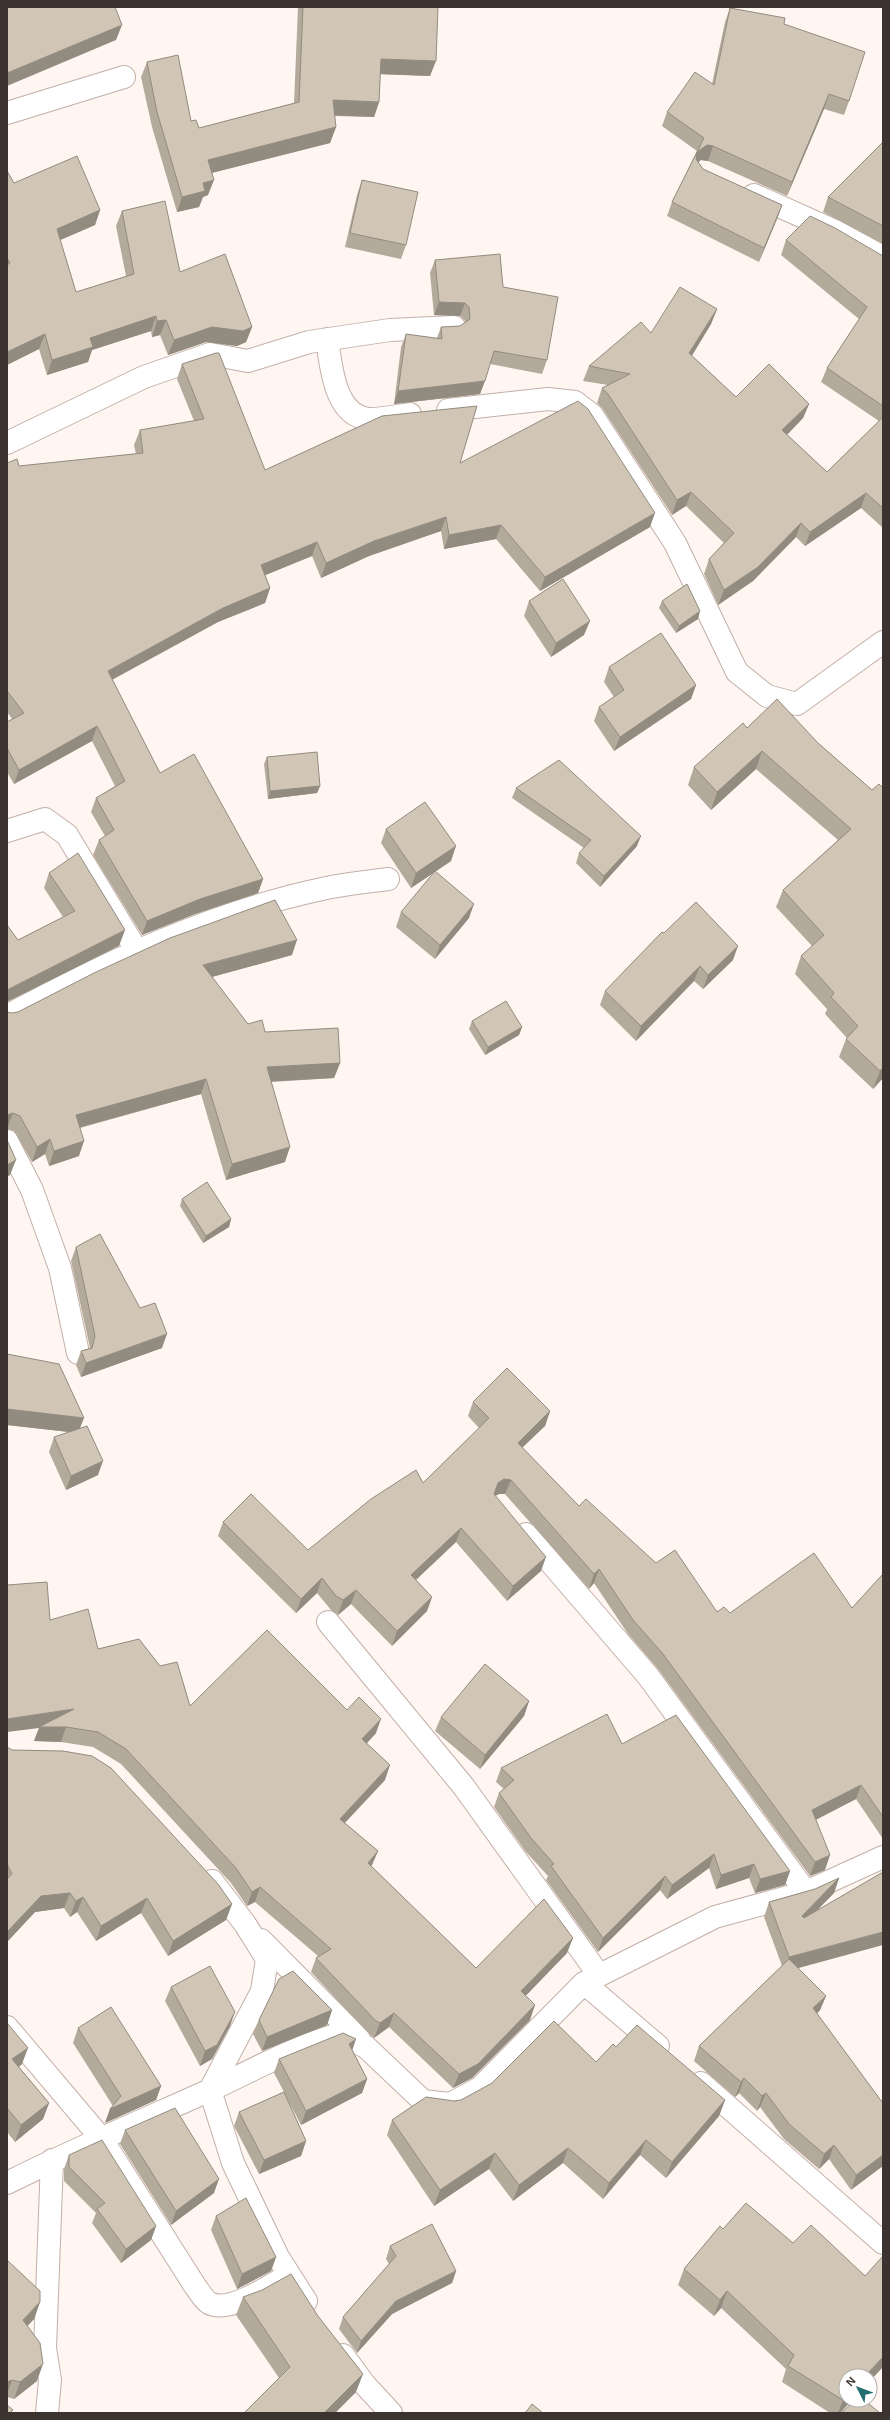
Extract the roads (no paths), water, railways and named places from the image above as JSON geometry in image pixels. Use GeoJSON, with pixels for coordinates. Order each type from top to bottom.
{"type":"FeatureCollection","features":[{"type":"Feature","properties":{"kind":"street"},"geometry":{"type":"LineString","coordinates":[[7,113],[124,77]]}},
{"type":"Feature","properties":{"kind":"street"},"geometry":{"type":"LineString","coordinates":[[738,188],[835,231],[877,254],[883,260]]}},
{"type":"Feature","properties":{"kind":"street"},"geometry":{"type":"LineString","coordinates":[[7,443],[144,377],[210,354],[248,361],[309,342],[327,339],[390,330],[454,327]]}},
{"type":"Feature","properties":{"kind":"street"},"geometry":{"type":"LineString","coordinates":[[327,339],[335,388],[349,410],[369,419],[548,399],[575,402],[592,415],[676,543],[737,672],[766,696],[797,704],[883,642]]}},
{"type":"Feature","properties":{"kind":"street"},"geometry":{"type":"LineString","coordinates":[[7,831],[45,819],[67,835],[137,951]]}},
{"type":"Feature","properties":{"kind":"street"},"geometry":{"type":"LineString","coordinates":[[7,1016],[88,973],[137,951],[217,919],[276,900],[323,889],[388,879]]}},
{"type":"Feature","properties":{"kind":"street"},"geometry":{"type":"LineString","coordinates":[[7,1141],[32,1190],[60,1268],[78,1353]]}},
{"type":"Feature","properties":{"kind":"street"},"geometry":{"type":"LineString","coordinates":[[511,1518],[648,1676],[806,1892]]}},
{"type":"Feature","properties":{"kind":"street"},"geometry":{"type":"LineString","coordinates":[[328,1622],[464,1787],[591,1979],[680,2065],[883,2244]]}},
{"type":"Feature","properties":{"kind":"street"},"geometry":{"type":"LineString","coordinates":[[245,1924],[366,2047],[423,2101],[450,2104],[480,2088],[591,1979],[714,1917],[806,1892],[883,1857]]}},
{"type":"Feature","properties":{"kind":"street"},"geometry":{"type":"LineString","coordinates":[[196,1864],[222,1891],[267,1959],[262,1991],[210,2090],[233,2163],[278,2258],[324,2328],[365,2385],[391,2413]]}},
{"type":"Feature","properties":{"kind":"street"},"geometry":{"type":"LineString","coordinates":[[7,2027],[101,2138],[195,2286],[208,2303],[223,2307],[245,2299],[289,2275]]}},
{"type":"Feature","properties":{"kind":"street"},"geometry":{"type":"LineString","coordinates":[[7,2183],[52,2160],[210,2090],[310,2042],[339,2034],[366,2047]]}},
{"type":"Feature","properties":{"kind":"street"},"geometry":{"type":"LineString","coordinates":[[48,2413],[50,2380],[45,2348],[52,2160]]}}]}
